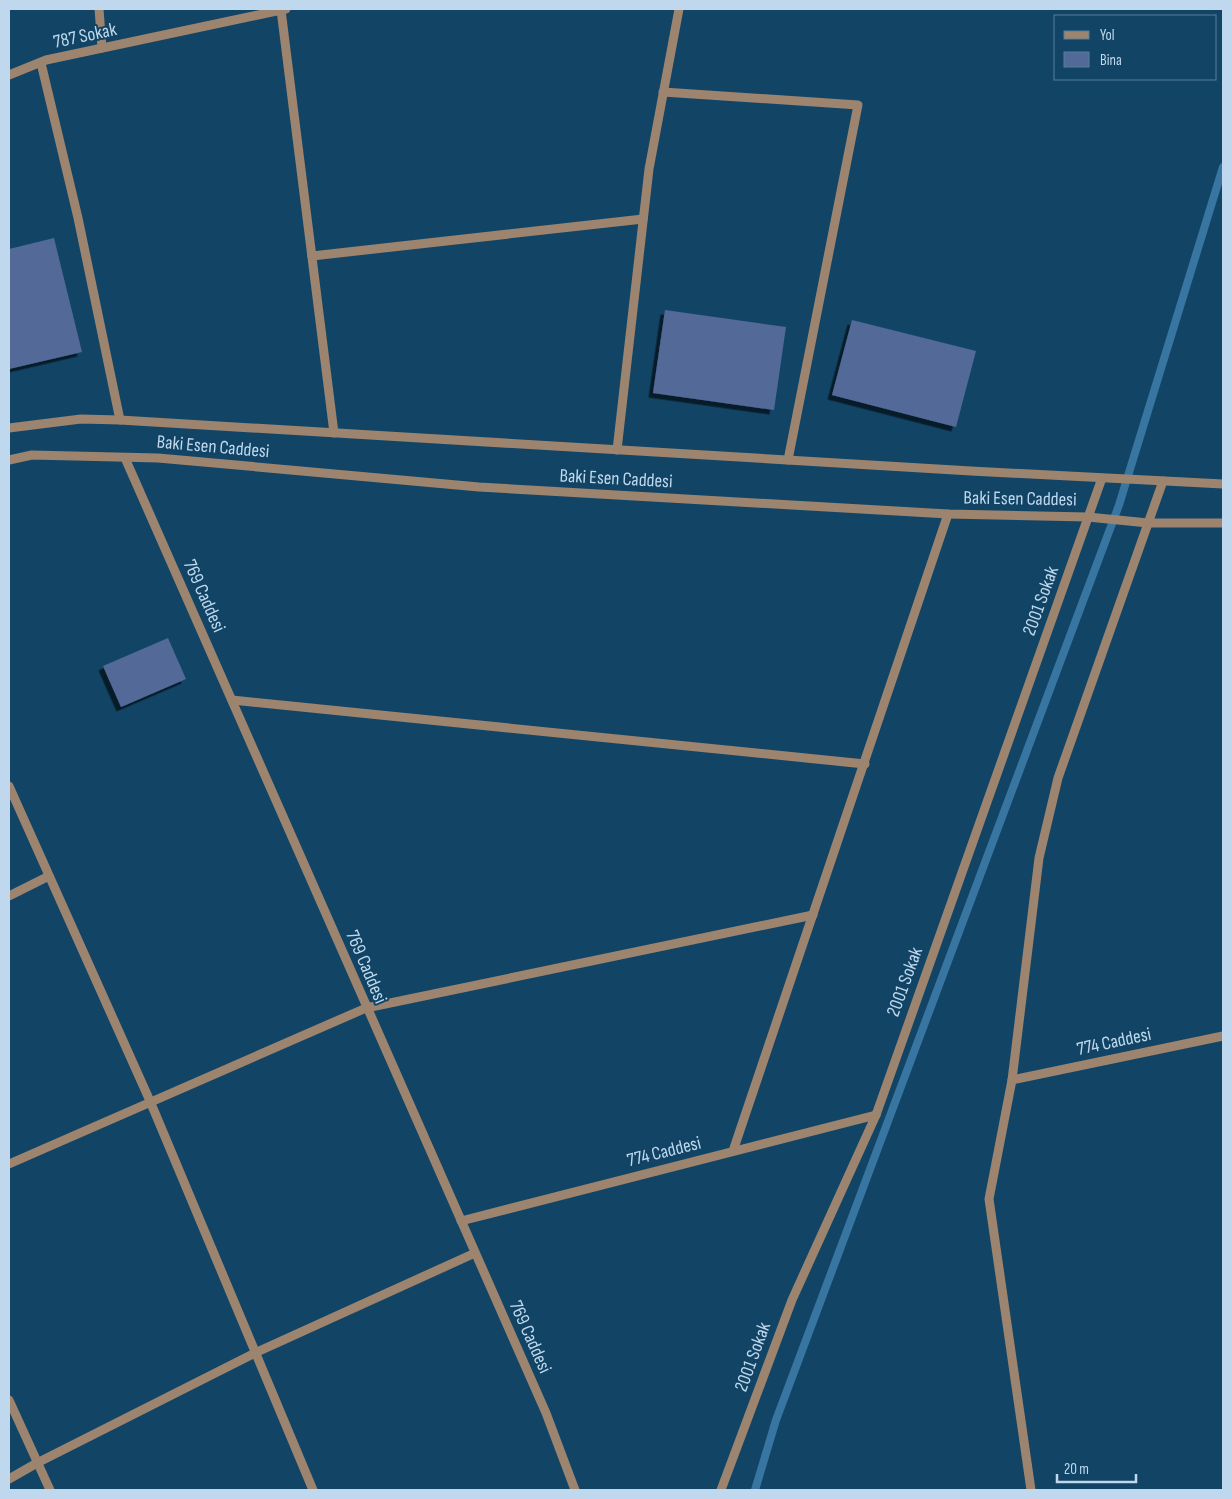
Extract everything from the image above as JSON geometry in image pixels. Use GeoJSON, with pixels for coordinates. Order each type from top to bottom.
{"type":"FeatureCollection","features":[{"type":"Feature","properties":{"kind":"street"},"geometry":{"type":"LineString","coordinates":[[99,9],[102,48]]}},
{"type":"Feature","properties":{"kind":"street"},"geometry":{"type":"LineString","coordinates":[[617,450],[649,169],[679,9]]}},
{"type":"Feature","properties":{"kind":"street"},"geometry":{"type":"LineString","coordinates":[[284,10],[334,433]]}},
{"type":"Feature","properties":{"kind":"street","name":"787 Sokak"},"geometry":{"type":"LineString","coordinates":[[9,75],[41,63],[102,48],[284,10]]}},
{"type":"Feature","properties":{"kind":"street"},"geometry":{"type":"LineString","coordinates":[[41,63],[78,218],[120,420]]}},
{"type":"Feature","properties":{"kind":"street"},"geometry":{"type":"LineString","coordinates":[[663,92],[858,105],[788,460]]}},
{"type":"Feature","properties":{"kind":"street"},"geometry":{"type":"LineString","coordinates":[[312,256],[643,219]]}},
{"type":"Feature","properties":{"kind":"street","name":"Baki Esen Caddesi"},"geometry":{"type":"LineString","coordinates":[[9,428],[82,419],[120,420],[1223,484]]}},
{"type":"Feature","properties":{"kind":"street","name":"Baki Esen Caddesi"},"geometry":{"type":"LineString","coordinates":[[9,460],[32,455],[158,458],[479,487],[948,514],[1092,517],[1148,522],[1223,524]]}},
{"type":"Feature","properties":{"kind":"street","name":"769 Caddesi"},"geometry":{"type":"LineString","coordinates":[[125,458],[546,1413],[575,1490]]}},
{"type":"Feature","properties":{"kind":"street","name":"2001 Sokak"},"geometry":{"type":"LineString","coordinates":[[721,1490],[792,1300],[876,1115],[1105,478]]}},
{"type":"Feature","properties":{"kind":"street"},"geometry":{"type":"LineString","coordinates":[[1031,1490],[989,1199],[1012,1080],[1039,858],[1058,778],[1163,481]]}},
{"type":"Feature","properties":{"kind":"street"},"geometry":{"type":"LineString","coordinates":[[733,1151],[948,514]]}},
{"type":"Feature","properties":{"kind":"street"},"geometry":{"type":"LineString","coordinates":[[232,700],[865,764]]}},
{"type":"Feature","properties":{"kind":"street"},"geometry":{"type":"LineString","coordinates":[[9,786],[150,1101],[313,1490]]}},
{"type":"Feature","properties":{"kind":"street"},"geometry":{"type":"LineString","coordinates":[[9,896],[49,876]]}},
{"type":"Feature","properties":{"kind":"street"},"geometry":{"type":"LineString","coordinates":[[9,1164],[366,1008],[814,915]]}},
{"type":"Feature","properties":{"kind":"street","name":"774 Caddesi"},"geometry":{"type":"LineString","coordinates":[[1012,1080],[1223,1036]]}},
{"type":"Feature","properties":{"kind":"street","name":"774 Caddesi"},"geometry":{"type":"LineString","coordinates":[[461,1221],[876,1115]]}},
{"type":"Feature","properties":{"kind":"street"},"geometry":{"type":"LineString","coordinates":[[9,1479],[37,1462],[255,1353],[475,1253]]}},
{"type":"Feature","properties":{"kind":"street"},"geometry":{"type":"LineString","coordinates":[[9,1400],[50,1490]]}},
{"type":"Feature","properties":{"kind":"building"},"geometry":{"type":"Polygon","coordinates":[[[54,238],[82,352],[9,369],[9,249],[54,238]]]}},
{"type":"Feature","properties":{"kind":"building"},"geometry":{"type":"Polygon","coordinates":[[[665,310],[786,327],[774,410],[653,393],[665,310]]]}},
{"type":"Feature","properties":{"kind":"building"},"geometry":{"type":"Polygon","coordinates":[[[852,320],[976,351],[956,427],[832,395],[852,320]]]}},
{"type":"Feature","properties":{"kind":"building"},"geometry":{"type":"Polygon","coordinates":[[[168,638],[186,679],[121,707],[103,666],[168,638]]]}},
{"type":"Feature","properties":{"kind":"waterway"},"geometry":{"type":"LineString","coordinates":[[755,1490],[776,1420],[1119,505],[1223,167]]}}]}
